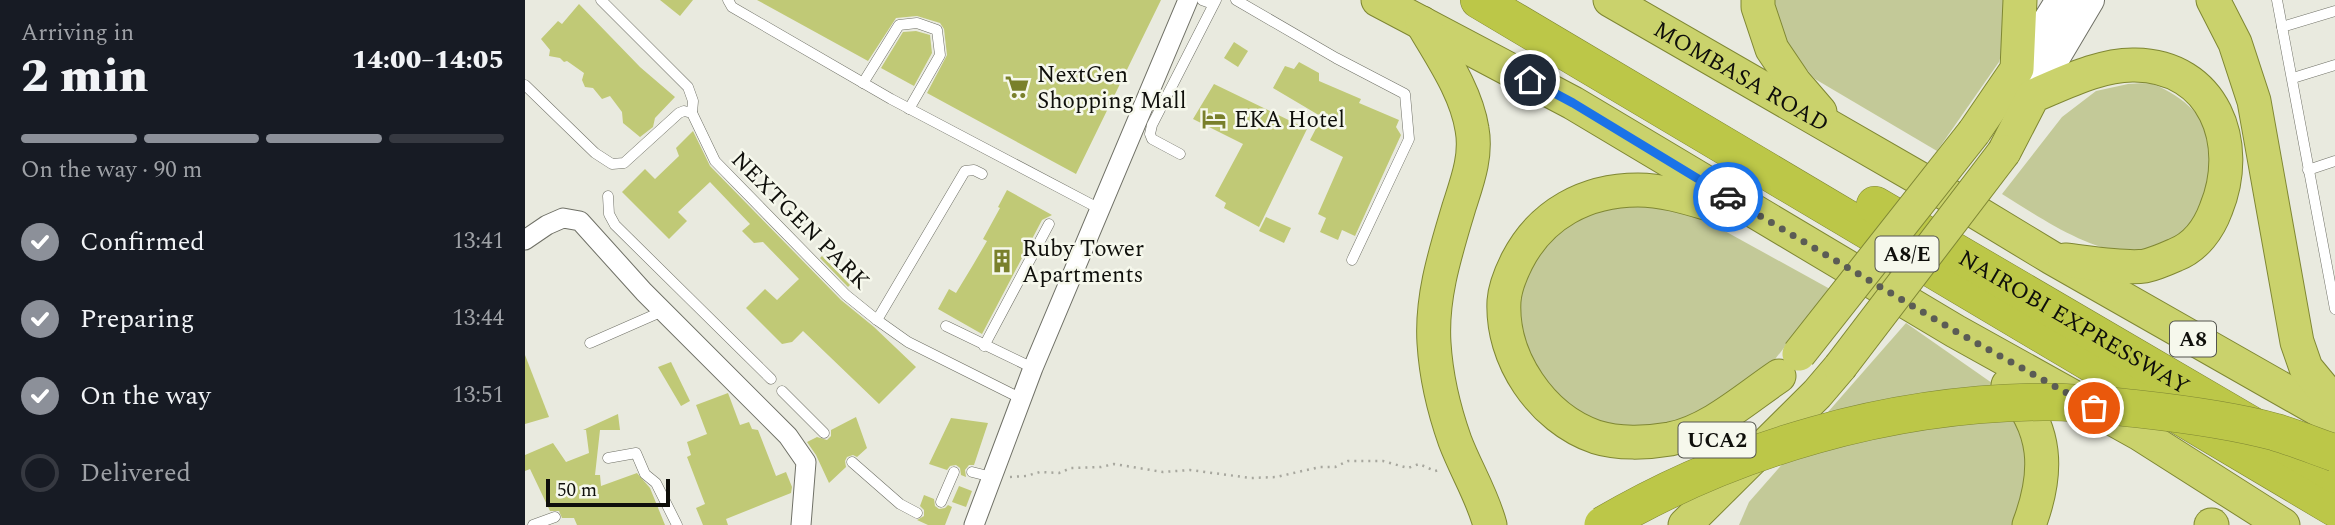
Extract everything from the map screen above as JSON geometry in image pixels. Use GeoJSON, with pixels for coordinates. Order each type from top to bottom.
{"type":"FeatureCollection","features":[{"type":"Feature","properties":{"kind":"highway"},"geometry":{"type":"LineString","coordinates":[[1378,0],[1573,103],[1955,331],[2140,434],[2283,525]]}},
{"type":"Feature","properties":{"kind":"highway","name":"NAIROBI EXPRESSWAY"},"geometry":{"type":"LineString","coordinates":[[1479,0],[2335,508]]}},
{"type":"Feature","properties":{"kind":"highway","name":"NAIROBI EXPRESSWAY"},"geometry":{"type":"LineString","coordinates":[[1524,0],[2335,474]]}},
{"type":"Feature","properties":{"kind":"highway","name":"MOMBASA ROAD"},"geometry":{"type":"LineString","coordinates":[[1610,0],[1838,133]]}},
{"type":"Feature","properties":{"kind":"highway"},"geometry":{"type":"LineString","coordinates":[[1758,0],[1772,49],[1795,83],[1838,133]]}},
{"type":"Feature","properties":{"kind":"highway"},"geometry":{"type":"LineString","coordinates":[[2020,0],[2025,83],[2134,64],[2163,68],[2194,83],[2210,101],[2219,119],[2224,140],[2227,168],[2221,196],[2210,225],[2178,255],[2143,266],[2052,258]]}},
{"type":"Feature","properties":{"kind":"highway"},"geometry":{"type":"LineString","coordinates":[[2213,0],[2235,43],[2254,101],[2297,342],[2306,368],[2335,403]]}},
{"type":"Feature","properties":{"kind":"highway"},"geometry":{"type":"LineString","coordinates":[[1422,23],[1465,104],[1473,130],[1471,169],[1441,269],[1433,314],[1438,381],[1455,441],[1483,502],[1490,525]]}},
{"type":"Feature","properties":{"kind":"highway","name":"UCA2"},"geometry":{"type":"LineString","coordinates":[[1633,525],[1789,365],[1974,132],[2025,83]]}},
{"type":"Feature","properties":{"kind":"highway","name":"UCA2"},"geometry":{"type":"LineString","coordinates":[[1685,525],[1817,394],[1840,366],[2004,152],[2025,83]]}},
{"type":"Feature","properties":{"kind":"highway","name":"A8"},"geometry":{"type":"LineString","coordinates":[[1838,133],[2335,419]]}},
{"type":"Feature","properties":{"kind":"highway"},"geometry":{"type":"LineString","coordinates":[[1762,218],[1662,191],[1610,192],[1576,201],[1556,213],[1535,232],[1510,274],[1504,298],[1510,349],[1540,399],[1569,424],[1597,437],[1632,442],[1669,439],[1699,431],[1789,365]]}},
{"type":"Feature","properties":{"kind":"highway"},"geometry":{"type":"LineString","coordinates":[[1955,331],[2023,402],[2038,429],[2043,464],[2039,498],[2029,525]]}},
{"type":"Feature","properties":{"kind":"highway"},"geometry":{"type":"LineString","coordinates":[[1603,525],[1636,505],[1739,460],[1892,416],[1961,406],[2045,402],[2187,414],[2275,432],[2335,453]]}},
{"type":"Feature","properties":{"kind":"highway"},"geometry":{"type":"LineString","coordinates":[[1723,525],[1743,469]]}},
{"type":"Feature","properties":{"kind":"main road"},"geometry":{"type":"LineString","coordinates":[[2025,83],[2060,0]]}},
{"type":"Feature","properties":{"kind":"main road"},"geometry":{"type":"LineString","coordinates":[[2025,83],[2090,0]]}},
{"type":"Feature","properties":{"kind":"street"},"geometry":{"type":"LineString","coordinates":[[974,525],[1021,399],[1100,209],[1192,3]]}},
{"type":"Feature","properties":{"kind":"street"},"geometry":{"type":"LineString","coordinates":[[525,240],[563,218],[580,221],[788,436],[806,463],[801,525]]}},
{"type":"Feature","properties":{"kind":"lane","name":"NEXTGEN PARK"},"geometry":{"type":"LineString","coordinates":[[601,0],[688,87],[694,101],[692,113],[715,161],[846,295],[908,342],[1021,399]]}},
{"type":"Feature","properties":{"kind":"lane"},"geometry":{"type":"LineString","coordinates":[[728,0],[732,7],[909,109],[1100,209]]}},
{"type":"Feature","properties":{"kind":"lane"},"geometry":{"type":"LineString","coordinates":[[1236,0],[1405,94],[1409,139],[1352,260]]}},
{"type":"Feature","properties":{"kind":"lane"},"geometry":{"type":"LineString","coordinates":[[2277,0],[2335,309]]}},
{"type":"Feature","properties":{"kind":"lane"},"geometry":{"type":"LineString","coordinates":[[1192,3],[1214,2]]}},
{"type":"Feature","properties":{"kind":"lane"},"geometry":{"type":"LineString","coordinates":[[1180,155],[1152,139],[1150,134],[1214,2]]}},
{"type":"Feature","properties":{"kind":"lane"},"geometry":{"type":"LineString","coordinates":[[1192,3],[1206,17]]}},
{"type":"Feature","properties":{"kind":"lane"},"geometry":{"type":"LineString","coordinates":[[2282,27],[2335,11]]}},
{"type":"Feature","properties":{"kind":"lane"},"geometry":{"type":"LineString","coordinates":[[863,83],[899,25],[918,23],[937,30],[940,55],[909,109]]}},
{"type":"Feature","properties":{"kind":"lane"},"geometry":{"type":"LineString","coordinates":[[2293,78],[2335,65]]}},
{"type":"Feature","properties":{"kind":"lane"},"geometry":{"type":"LineString","coordinates":[[525,86],[595,153],[613,164],[624,163],[679,113],[692,113]]}},
{"type":"Feature","properties":{"kind":"lane"},"geometry":{"type":"LineString","coordinates":[[2308,170],[2335,162]]}},
{"type":"Feature","properties":{"kind":"lane"},"geometry":{"type":"LineString","coordinates":[[877,320],[965,171],[974,170],[982,174]]}},
{"type":"Feature","properties":{"kind":"lane"},"geometry":{"type":"LineString","coordinates":[[608,196],[609,214],[615,225],[771,379]]}},
{"type":"Feature","properties":{"kind":"lane"},"geometry":{"type":"LineString","coordinates":[[984,346],[1049,224]]}},
{"type":"Feature","properties":{"kind":"lane"},"geometry":{"type":"LineString","coordinates":[[590,343],[664,310]]}},
{"type":"Feature","properties":{"kind":"lane"},"geometry":{"type":"LineString","coordinates":[[946,326],[1034,368]]}},
{"type":"Feature","properties":{"kind":"lane"},"geometry":{"type":"LineString","coordinates":[[782,391],[824,433]]}},
{"type":"Feature","properties":{"kind":"lane"},"geometry":{"type":"LineString","coordinates":[[608,458],[636,453],[645,474],[656,484],[677,525]]}},
{"type":"Feature","properties":{"kind":"lane"},"geometry":{"type":"LineString","coordinates":[[852,462],[893,499],[917,513]]}},
{"type":"Feature","properties":{"kind":"lane"},"geometry":{"type":"LineString","coordinates":[[941,502],[954,472]]}},
{"type":"Feature","properties":{"kind":"lane"},"geometry":{"type":"LineString","coordinates":[[972,472],[992,477]]}},
{"type":"Feature","properties":{"kind":"lane"},"geometry":{"type":"LineString","coordinates":[[533,525],[555,517]]}},
{"type":"Feature","properties":{"kind":"path"},"geometry":{"type":"LineString","coordinates":[[992,477],[1026,476],[1040,472],[1059,473],[1071,468],[1114,464],[1163,472],[1190,470],[1251,478],[1276,477],[1320,467],[1335,467],[1348,461],[1383,461],[1408,468],[1419,464],[1435,471],[1466,465]]}},
{"type":"Feature","properties":{"kind":"green space"},"geometry":{"type":"Polygon","coordinates":[[[1773,0],[2007,0],[2009,24],[1999,62],[1937,151],[1815,79],[1788,48],[1773,0]]]}},
{"type":"Feature","properties":{"kind":"green space"},"geometry":{"type":"Polygon","coordinates":[[[2128,84],[2155,85],[2175,95],[2201,119],[2211,139],[2213,150],[2206,197],[2196,217],[2171,241],[2161,247],[2139,253],[2094,245],[2047,222],[2002,194],[2062,117],[2096,91],[2128,84]]]}},
{"type":"Feature","properties":{"kind":"green space"},"geometry":{"type":"Polygon","coordinates":[[[1601,204],[1683,208],[1830,289],[1765,372],[1670,433],[1591,427],[1534,377],[1515,312],[1524,270],[1544,240],[1601,204]]]}},
{"type":"Feature","properties":{"kind":"green space"},"geometry":{"type":"Polygon","coordinates":[[[1906,323],[1992,383],[2025,425],[2033,473],[2017,525],[1739,525],[1749,502],[1906,323]]]}},
{"type":"Feature","properties":{"kind":"building"},"geometry":{"type":"Polygon","coordinates":[[[660,0],[693,0],[680,16],[660,0]]]}},
{"type":"Feature","properties":{"kind":"building","name":"NextGen Shopping Mall"},"geometry":{"type":"Polygon","coordinates":[[[757,0],[1161,0],[1076,174],[927,93],[947,55],[944,29],[940,23],[917,16],[896,18],[868,61],[757,0]]]}},
{"type":"Feature","properties":{"kind":"building"},"geometry":{"type":"Polygon","coordinates":[[[579,4],[640,67],[675,97],[655,118],[653,127],[640,137],[623,123],[622,112],[610,96],[602,99],[593,88],[585,87],[582,80],[584,73],[567,61],[549,56],[550,50],[541,39],[558,21],[562,24],[579,4]]]}},
{"type":"Feature","properties":{"kind":"building"},"geometry":{"type":"Polygon","coordinates":[[[916,31],[930,35],[932,53],[914,86],[881,68],[903,32],[916,31]]]}},
{"type":"Feature","properties":{"kind":"building"},"geometry":{"type":"Polygon","coordinates":[[[1234,42],[1248,51],[1238,67],[1224,58],[1234,42]]]}},
{"type":"Feature","properties":{"kind":"building"},"geometry":{"type":"Polygon","coordinates":[[[1299,62],[1319,73],[1319,81],[1361,99],[1359,103],[1399,120],[1396,127],[1401,135],[1355,236],[1342,230],[1338,240],[1320,232],[1326,218],[1318,214],[1343,157],[1310,140],[1322,117],[1273,88],[1285,66],[1294,69],[1299,62]]]}},
{"type":"Feature","properties":{"kind":"building"},"geometry":{"type":"Polygon","coordinates":[[[1214,84],[1307,129],[1259,227],[1224,208],[1226,203],[1215,196],[1243,144],[1193,119],[1214,84]]]}},
{"type":"Feature","properties":{"kind":"building"},"geometry":{"type":"Polygon","coordinates":[[[693,131],[710,166],[841,300],[916,367],[879,404],[803,331],[792,342],[782,344],[746,308],[765,289],[777,300],[799,279],[763,242],[754,243],[742,231],[750,224],[710,182],[678,212],[687,221],[669,239],[622,192],[645,169],[655,179],[679,156],[676,148],[693,131]]]}},
{"type":"Feature","properties":{"kind":"building","name":"Ruby Tower Apartments"},"geometry":{"type":"Polygon","coordinates":[[[1007,190],[1052,215],[1042,220],[982,334],[938,309],[949,289],[956,293],[987,241],[983,239],[1007,190]]]}},
{"type":"Feature","properties":{"kind":"building"},"geometry":{"type":"Polygon","coordinates":[[[1266,217],[1291,228],[1284,243],[1259,231],[1266,217]]]}},
{"type":"Feature","properties":{"kind":"building"},"geometry":{"type":"Polygon","coordinates":[[[822,256],[850,285],[848,287],[820,258],[822,256]]]}},
{"type":"Feature","properties":{"kind":"building"},"geometry":{"type":"Polygon","coordinates":[[[525,355],[549,417],[525,424],[525,355]]]}},
{"type":"Feature","properties":{"kind":"building"},"geometry":{"type":"Polygon","coordinates":[[[671,362],[690,401],[681,406],[658,367],[671,362]]]}},
{"type":"Feature","properties":{"kind":"building"},"geometry":{"type":"Polygon","coordinates":[[[728,393],[740,425],[749,422],[752,429],[758,430],[776,476],[786,472],[792,487],[791,493],[726,519],[728,525],[703,525],[696,508],[705,504],[687,457],[691,455],[687,442],[707,434],[696,405],[728,393]]]}},
{"type":"Feature","properties":{"kind":"building"},"geometry":{"type":"Polygon","coordinates":[[[618,414],[620,430],[600,430],[595,475],[600,475],[601,486],[637,473],[650,488],[665,525],[577,525],[574,518],[562,518],[559,511],[550,511],[530,469],[525,471],[525,455],[553,443],[566,462],[589,453],[586,430],[583,430],[618,414]]]}},
{"type":"Feature","properties":{"kind":"building"},"geometry":{"type":"Polygon","coordinates":[[[856,417],[867,448],[857,457],[847,457],[846,467],[829,483],[807,442],[817,437],[827,440],[831,436],[831,430],[856,417]]]}},
{"type":"Feature","properties":{"kind":"building"},"geometry":{"type":"Polygon","coordinates":[[[951,418],[988,423],[974,465],[969,465],[965,470],[966,477],[961,475],[960,468],[956,465],[947,470],[929,464],[951,418]]]}},
{"type":"Feature","properties":{"kind":"building"},"geometry":{"type":"Polygon","coordinates":[[[959,486],[972,491],[966,507],[952,502],[959,486]]]}},
{"type":"Feature","properties":{"kind":"building"},"geometry":{"type":"Polygon","coordinates":[[[924,495],[934,499],[935,506],[939,509],[948,505],[952,507],[945,525],[928,525],[917,520],[924,516],[924,510],[920,506],[924,495]]]}},
{"type":"Feature","properties":{"kind":"way so far"},"geometry":{"type":"LineString","coordinates":[[1728,197],[1955,331],[2094,408]]}},
{"type":"Feature","properties":{"kind":"place","name":"NextGen Shopping Mall"},"geometry":{"type":"Point","coordinates":[1017,87]}},
{"type":"Feature","properties":{"kind":"place","name":"EKA Hotel"},"geometry":{"type":"Point","coordinates":[1214,119]}},
{"type":"Feature","properties":{"kind":"place","name":"Ruby Tower Apartments"},"geometry":{"type":"Point","coordinates":[1002,261]}},
{"type":"Feature","properties":{"kind":"route"},"geometry":{"type":"LineString","coordinates":[[1530,80],[1728,197]]}}]}
